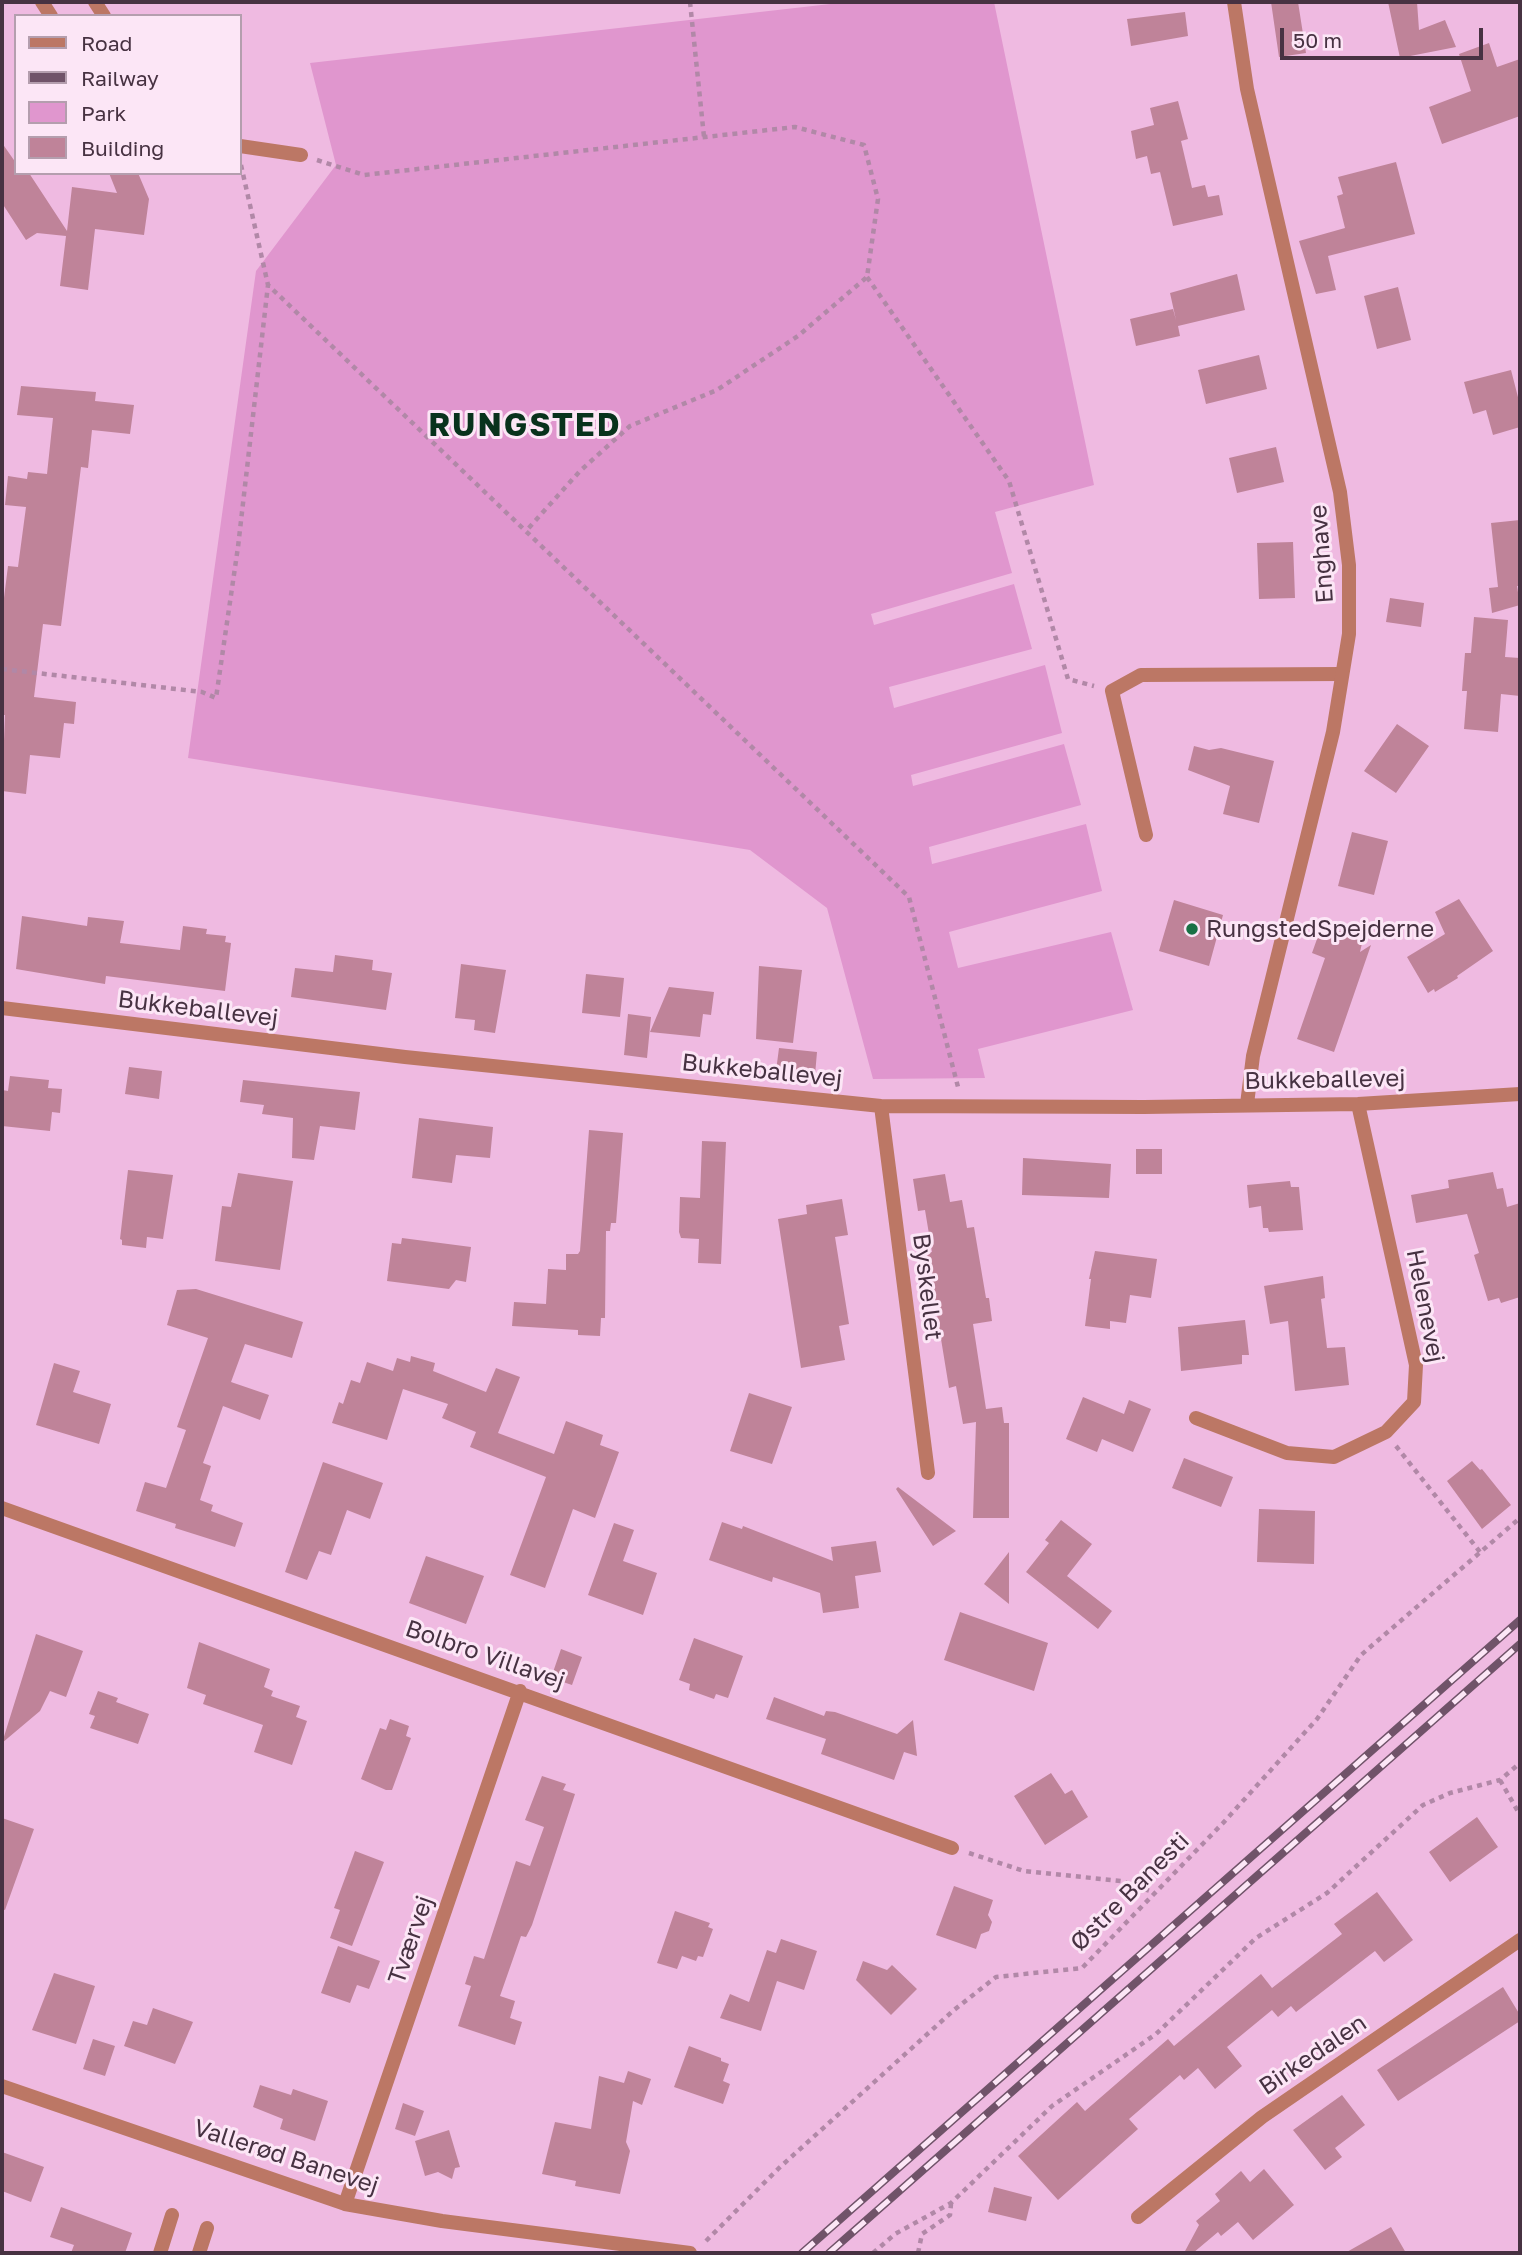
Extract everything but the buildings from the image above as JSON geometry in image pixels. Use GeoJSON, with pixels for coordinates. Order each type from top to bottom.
{"type":"FeatureCollection","features":[{"type":"Feature","properties":{"kind":"street","name":"Enghave"},"geometry":{"type":"LineString","coordinates":[[1234,2],[1247,89],[1340,492],[1349,565],[1349,634],[1333,732],[1253,1056],[1247,1104]]}},
{"type":"Feature","properties":{"kind":"street"},"geometry":{"type":"LineString","coordinates":[[242,146],[301,155]]}},
{"type":"Feature","properties":{"kind":"street"},"geometry":{"type":"LineString","coordinates":[[1146,835],[1112,691],[1141,674],[1342,674]]}},
{"type":"Feature","properties":{"kind":"street","name":"Bukkeballevej"},"geometry":{"type":"LineString","coordinates":[[2,1008],[405,1056],[881,1106],[1144,1107],[1358,1104],[1520,1094]]}},
{"type":"Feature","properties":{"kind":"street","name":"Helenevej"},"geometry":{"type":"LineString","coordinates":[[1196,1419],[1287,1453],[1334,1457],[1386,1432],[1414,1402],[1416,1365],[1358,1104]]}},
{"type":"Feature","properties":{"kind":"street","name":"Byskellet"},"geometry":{"type":"LineString","coordinates":[[881,1106],[928,1473]]}},
{"type":"Feature","properties":{"kind":"street","name":"Bolbro Villavej"},"geometry":{"type":"LineString","coordinates":[[2,1508],[952,1847]]}},
{"type":"Feature","properties":{"kind":"street","name":"Tværvej"},"geometry":{"type":"LineString","coordinates":[[345,2204],[520,1691]]}},
{"type":"Feature","properties":{"kind":"street","name":"Birkedalen"},"geometry":{"type":"LineString","coordinates":[[1138,2217],[1262,2117],[1520,1940]]}},
{"type":"Feature","properties":{"kind":"street","name":"Vallerød Banevej"},"geometry":{"type":"LineString","coordinates":[[2,2086],[345,2204],[442,2221],[690,2253]]}},
{"type":"Feature","properties":{"kind":"street"},"geometry":{"type":"LineString","coordinates":[[160,2253],[172,2215]]}},
{"type":"Feature","properties":{"kind":"street"},"geometry":{"type":"LineString","coordinates":[[199,2253],[207,2228]]}},
{"type":"Feature","properties":{"kind":"path"},"geometry":{"type":"LineString","coordinates":[[691,2],[704,137]]}},
{"type":"Feature","properties":{"kind":"path"},"geometry":{"type":"LineString","coordinates":[[301,155],[364,175],[795,127],[864,145],[878,199],[867,277],[798,336],[716,390],[630,426],[579,471],[526,531]]}},
{"type":"Feature","properties":{"kind":"path"},"geometry":{"type":"LineString","coordinates":[[2,669],[202,692],[216,698],[238,547],[268,285],[242,167]]}},
{"type":"Feature","properties":{"kind":"path"},"geometry":{"type":"LineString","coordinates":[[867,277],[1009,481],[1068,679],[1112,691]]}},
{"type":"Feature","properties":{"kind":"path"},"geometry":{"type":"LineString","coordinates":[[268,285],[909,897],[963,1105]]}},
{"type":"Feature","properties":{"kind":"path"},"geometry":{"type":"LineString","coordinates":[[1386,1432],[1480,1552]]}},
{"type":"Feature","properties":{"kind":"path","name":"Østre Banesti"},"geometry":{"type":"LineString","coordinates":[[703,2244],[779,2168],[954,2010],[996,1977],[1082,1968],[1153,1892],[1223,1824],[1317,1719],[1362,1655],[1520,1518]]}},
{"type":"Feature","properties":{"kind":"path"},"geometry":{"type":"LineString","coordinates":[[873,2253],[895,2234],[951,2203],[1052,2106],[1156,2035],[1256,1938],[1327,1893],[1423,1805],[1450,1793],[1500,1780],[1520,1763]]}},
{"type":"Feature","properties":{"kind":"path"},"geometry":{"type":"LineString","coordinates":[[1500,1780],[1520,1815]]}},
{"type":"Feature","properties":{"kind":"path"},"geometry":{"type":"LineString","coordinates":[[952,1847],[1024,1871],[1121,1881],[1153,1892]]}},
{"type":"Feature","properties":{"kind":"path"},"geometry":{"type":"LineString","coordinates":[[918,2253],[922,2234],[950,2215],[951,2203]]}},
{"type":"Feature","properties":{"kind":"green space"},"geometry":{"type":"Polygon","coordinates":[[[848,2],[994,2],[1094,485],[995,512],[1012,573],[871,614],[874,625],[1014,584],[1032,649],[889,687],[894,708],[1045,665],[1062,733],[911,775],[913,786],[1064,744],[1081,805],[929,847],[932,864],[1086,824],[1102,891],[949,932],[958,968],[1111,932],[1133,1010],[978,1049],[985,1078],[873,1079],[827,908],[750,850],[188,758],[256,271],[336,165],[310,63],[848,2]]]}},
{"type":"Feature","properties":{"kind":"railway"},"geometry":{"type":"LineString","coordinates":[[802,2253],[1520,1620]]}},
{"type":"Feature","properties":{"kind":"railway"},"geometry":{"type":"LineString","coordinates":[[829,2253],[1520,1644]]}},
{"type":"Feature","properties":{"kind":"place","name":"RungstedSpejderne"},"geometry":{"type":"Point","coordinates":[1192,929]}},
{"type":"Feature","properties":{"kind":"district","name":"RUNGSTED"},"geometry":{"type":"Point","coordinates":[525,426]}}]}
